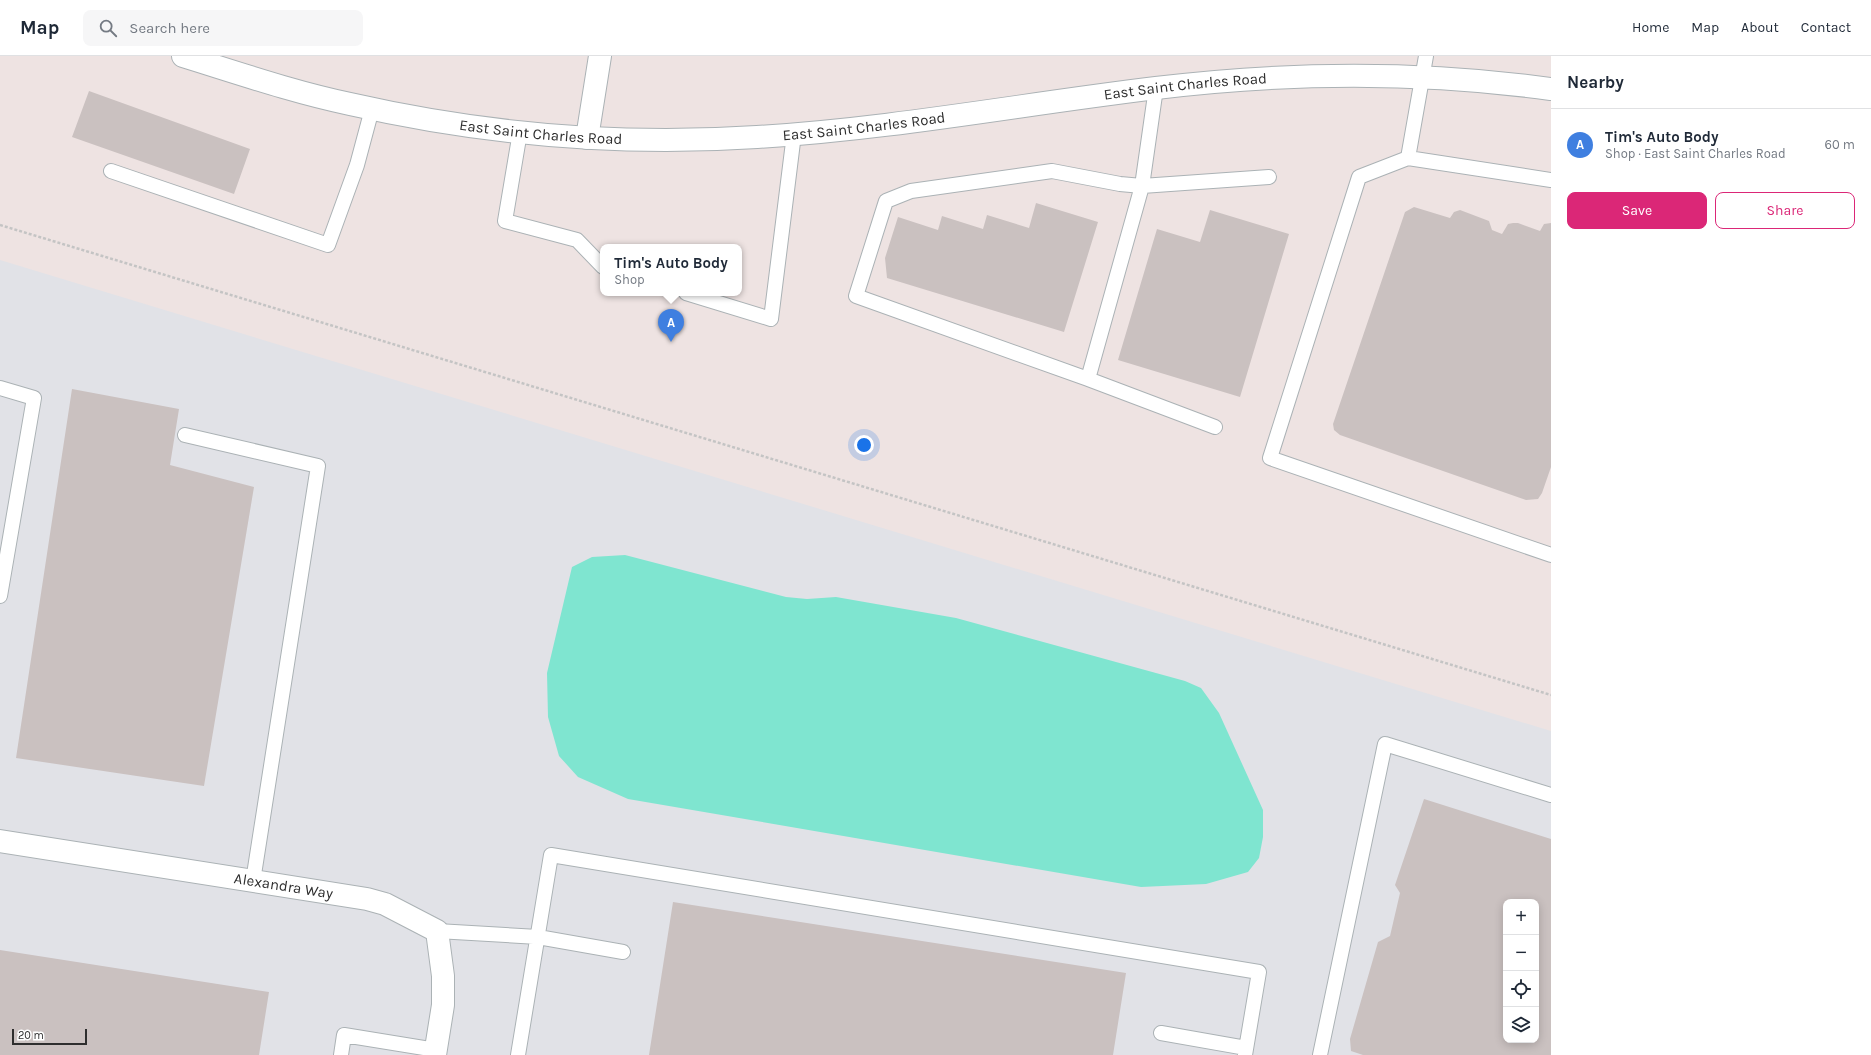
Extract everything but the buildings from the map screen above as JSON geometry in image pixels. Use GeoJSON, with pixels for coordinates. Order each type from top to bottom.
{"type":"FeatureCollection","features":[{"type":"Feature","properties":{"kind":"street","name":"East Saint Charles Road"},"geometry":{"type":"LineString","coordinates":[[183,56],[300,92],[372,109],[438,121],[520,132],[587,138],[716,139],[794,134],[892,124],[1156,88],[1425,66],[1471,80],[1551,89]]}},
{"type":"Feature","properties":{"kind":"street"},"geometry":{"type":"LineString","coordinates":[[587,138],[600,56]]}},
{"type":"Feature","properties":{"kind":"street","name":"Alexandra Way"},"geometry":{"type":"LineString","coordinates":[[0,841],[368,899],[385,904],[437,931]]}},
{"type":"Feature","properties":{"kind":"street"},"geometry":{"type":"LineString","coordinates":[[436,1053],[443,1005],[443,976],[437,931]]}},
{"type":"Feature","properties":{"kind":"lane"},"geometry":{"type":"LineString","coordinates":[[1408,158],[1425,66]]}},
{"type":"Feature","properties":{"kind":"lane"},"geometry":{"type":"LineString","coordinates":[[1088,379],[1142,186],[1156,88]]}},
{"type":"Feature","properties":{"kind":"lane"},"geometry":{"type":"LineString","coordinates":[[111,171],[328,245],[357,165],[372,109]]}},
{"type":"Feature","properties":{"kind":"lane"},"geometry":{"type":"LineString","coordinates":[[520,132],[505,221],[578,240],[600,264]]}},
{"type":"Feature","properties":{"kind":"lane"},"geometry":{"type":"LineString","coordinates":[[696,296],[772,319],[794,134]]}},
{"type":"Feature","properties":{"kind":"lane"},"geometry":{"type":"LineString","coordinates":[[1551,180],[1408,158],[1359,177],[1270,458],[1551,555]]}},
{"type":"Feature","properties":{"kind":"lane"},"geometry":{"type":"LineString","coordinates":[[1216,428],[1088,379],[856,296],[886,201],[911,191],[1052,171],[1120,184],[1142,186],[1269,177]]}},
{"type":"Feature","properties":{"kind":"lane"},"geometry":{"type":"LineString","coordinates":[[0,388],[34,398],[0,596]]}},
{"type":"Feature","properties":{"kind":"lane"},"geometry":{"type":"LineString","coordinates":[[185,434],[318,466],[253,880]]}},
{"type":"Feature","properties":{"kind":"lane"},"geometry":{"type":"LineString","coordinates":[[1320,1055],[1385,744],[1551,795]]}},
{"type":"Feature","properties":{"kind":"lane"},"geometry":{"type":"LineString","coordinates":[[518,1055],[551,855],[1259,972],[1246,1051],[1161,1033]]}},
{"type":"Feature","properties":{"kind":"lane"},"geometry":{"type":"LineString","coordinates":[[437,931],[538,937],[623,952]]}},
{"type":"Feature","properties":{"kind":"lane"},"geometry":{"type":"LineString","coordinates":[[341,1055],[344,1035],[436,1053]]}},
{"type":"Feature","properties":{"kind":"path"},"geometry":{"type":"LineString","coordinates":[[0,225],[1551,695]]}},
{"type":"Feature","properties":{"kind":"shaded area"},"geometry":{"type":"Polygon","coordinates":[[[0,260],[1551,731],[1551,1055],[0,1055],[0,260]]]}},
{"type":"Feature","properties":{"kind":"shaded area"},"geometry":{"type":"Polygon","coordinates":[[[625,555],[786,597],[807,599],[836,597],[956,618],[1185,681],[1201,688],[1219,713],[1263,810],[1263,837],[1259,858],[1248,872],[1206,884],[1141,887],[628,799],[578,777],[559,756],[548,717],[547,673],[572,567],[592,557],[625,555]]]}},
{"type":"Feature","properties":{"kind":"place","name":"Tim's Auto Body"},"geometry":{"type":"Point","coordinates":[671,342]}}]}
